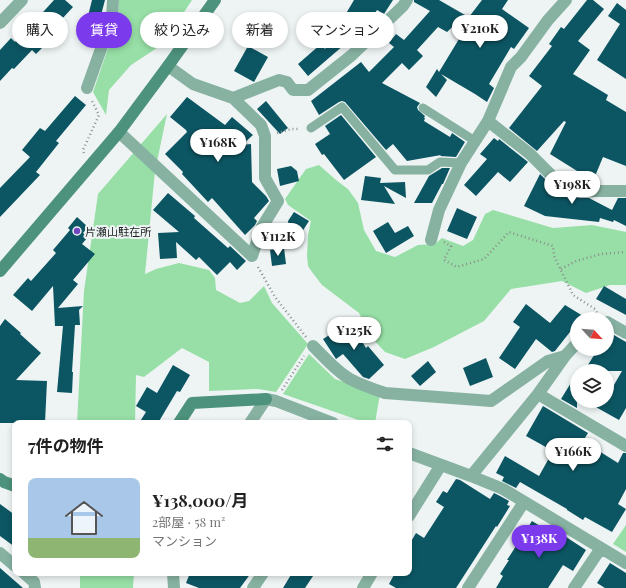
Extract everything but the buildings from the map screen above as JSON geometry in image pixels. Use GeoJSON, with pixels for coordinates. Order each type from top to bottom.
{"type":"FeatureCollection","features":[{"type":"Feature","properties":{"kind":"street"},"geometry":{"type":"LineString","coordinates":[[0,23],[22,0]]}},
{"type":"Feature","properties":{"kind":"street"},"geometry":{"type":"LineString","coordinates":[[87,88],[112,18],[113,0]]}},
{"type":"Feature","properties":{"kind":"street"},"geometry":{"type":"LineString","coordinates":[[0,271],[119,132],[215,0]]}},
{"type":"Feature","properties":{"kind":"street"},"geometry":{"type":"LineString","coordinates":[[233,98],[279,80],[287,82],[294,90],[308,90],[352,55],[403,6],[407,0]]}},
{"type":"Feature","properties":{"kind":"street"},"geometry":{"type":"LineString","coordinates":[[431,240],[439,210],[461,163],[488,121],[511,67],[521,57],[548,20],[566,0]]}},
{"type":"Feature","properties":{"kind":"street"},"geometry":{"type":"LineString","coordinates":[[119,132],[252,256],[262,227],[278,202],[265,178],[265,136],[261,125],[233,98],[193,84],[168,66]]}},
{"type":"Feature","properties":{"kind":"street"},"geometry":{"type":"LineString","coordinates":[[488,121],[530,154],[563,186],[581,191],[626,191]]}},
{"type":"Feature","properties":{"kind":"street"},"geometry":{"type":"LineString","coordinates":[[614,326],[626,333]]}},
{"type":"Feature","properties":{"kind":"street"},"geometry":{"type":"LineString","coordinates":[[313,346],[349,379],[385,393],[491,401],[548,361],[565,356]]}},
{"type":"Feature","properties":{"kind":"street"},"geometry":{"type":"LineString","coordinates":[[471,476],[538,394],[570,351]]}},
{"type":"Feature","properties":{"kind":"street"},"geometry":{"type":"LineString","coordinates":[[538,394],[626,446]]}},
{"type":"Feature","properties":{"kind":"street"},"geometry":{"type":"LineString","coordinates":[[181,420],[192,403],[271,400],[325,420]]}},
{"type":"Feature","properties":{"kind":"street"},"geometry":{"type":"LineString","coordinates":[[253,420],[271,400]]}},
{"type":"Feature","properties":{"kind":"street"},"geometry":{"type":"LineString","coordinates":[[412,454],[502,489],[626,562]]}},
{"type":"Feature","properties":{"kind":"street"},"geometry":{"type":"LineString","coordinates":[[412,511],[441,465]]}},
{"type":"Feature","properties":{"kind":"street"},"geometry":{"type":"LineString","coordinates":[[0,479],[12,485]]}},
{"type":"Feature","properties":{"kind":"street"},"geometry":{"type":"LineString","coordinates":[[468,588],[524,502]]}},
{"type":"Feature","properties":{"kind":"street"},"geometry":{"type":"LineString","coordinates":[[574,588],[601,548]]}},
{"type":"Feature","properties":{"kind":"street"},"geometry":{"type":"LineString","coordinates":[[0,553],[12,563]]}},
{"type":"Feature","properties":{"kind":"street"},"geometry":{"type":"LineString","coordinates":[[27,576],[34,582],[35,588]]}},
{"type":"Feature","properties":{"kind":"street"},"geometry":{"type":"LineString","coordinates":[[173,576],[174,588]]}},
{"type":"Feature","properties":{"kind":"street"},"geometry":{"type":"LineString","coordinates":[[253,588],[261,576]]}},
{"type":"Feature","properties":{"kind":"street"},"geometry":{"type":"LineString","coordinates":[[363,588],[370,576]]}},
{"type":"Feature","properties":{"kind":"lane"},"geometry":{"type":"LineString","coordinates":[[311,128],[342,107],[395,170],[428,170],[440,162],[461,163]]}},
{"type":"Feature","properties":{"kind":"lane"},"geometry":{"type":"LineString","coordinates":[[423,108],[475,141]]}},
{"type":"Feature","properties":{"kind":"path"},"geometry":{"type":"LineString","coordinates":[[87,88],[99,115],[83,150],[89,166]]}},
{"type":"Feature","properties":{"kind":"path"},"geometry":{"type":"LineString","coordinates":[[444,260],[457,267],[484,259],[509,232],[553,246],[554,256],[573,296],[595,309],[597,312]]}},
{"type":"Feature","properties":{"kind":"path"},"geometry":{"type":"LineString","coordinates":[[561,269],[576,261],[601,254],[626,252]]}},
{"type":"Feature","properties":{"kind":"path"},"geometry":{"type":"LineString","coordinates":[[252,256],[275,297],[313,346],[306,352],[271,400]]}},
{"type":"Feature","properties":{"kind":"green space"},"geometry":{"type":"Polygon","coordinates":[[[119,0],[192,0],[184,12],[140,12],[140,48],[157,48],[131,65],[109,90],[106,115],[93,92],[108,48],[132,48],[132,12],[118,12],[119,0]]]}},
{"type":"Feature","properties":{"kind":"green space"},"geometry":{"type":"Polygon","coordinates":[[[167,114],[155,171],[145,274],[156,269],[179,263],[209,270],[215,278],[216,290],[240,303],[249,301],[264,286],[272,303],[308,344],[276,392],[258,389],[209,391],[209,362],[182,348],[144,377],[136,375],[135,420],[77,420],[84,291],[98,194],[167,114]]]}},
{"type":"Feature","properties":{"kind":"green space"},"geometry":{"type":"Polygon","coordinates":[[[319,165],[348,189],[358,203],[364,230],[376,251],[395,257],[418,245],[435,244],[442,238],[463,246],[473,240],[485,214],[493,210],[553,228],[592,225],[626,232],[626,285],[610,285],[586,293],[562,281],[511,289],[484,321],[434,347],[405,359],[385,352],[372,338],[359,313],[322,285],[308,266],[308,235],[311,221],[288,205],[285,199],[306,169],[319,165]]]}},
{"type":"Feature","properties":{"kind":"green space"},"geometry":{"type":"Polygon","coordinates":[[[309,354],[335,379],[380,394],[376,420],[358,420],[283,394],[309,354]]]}},
{"type":"Feature","properties":{"kind":"green space"},"geometry":{"type":"Polygon","coordinates":[[[626,525],[626,552],[613,544],[626,525]]]}},
{"type":"Feature","properties":{"kind":"green space"},"geometry":{"type":"Polygon","coordinates":[[[80,576],[134,576],[133,588],[80,588],[80,576]]]}},
{"type":"Feature","properties":{"kind":"place","name":"片瀬山駐在所"},"geometry":{"type":"Point","coordinates":[77,231]}}]}
